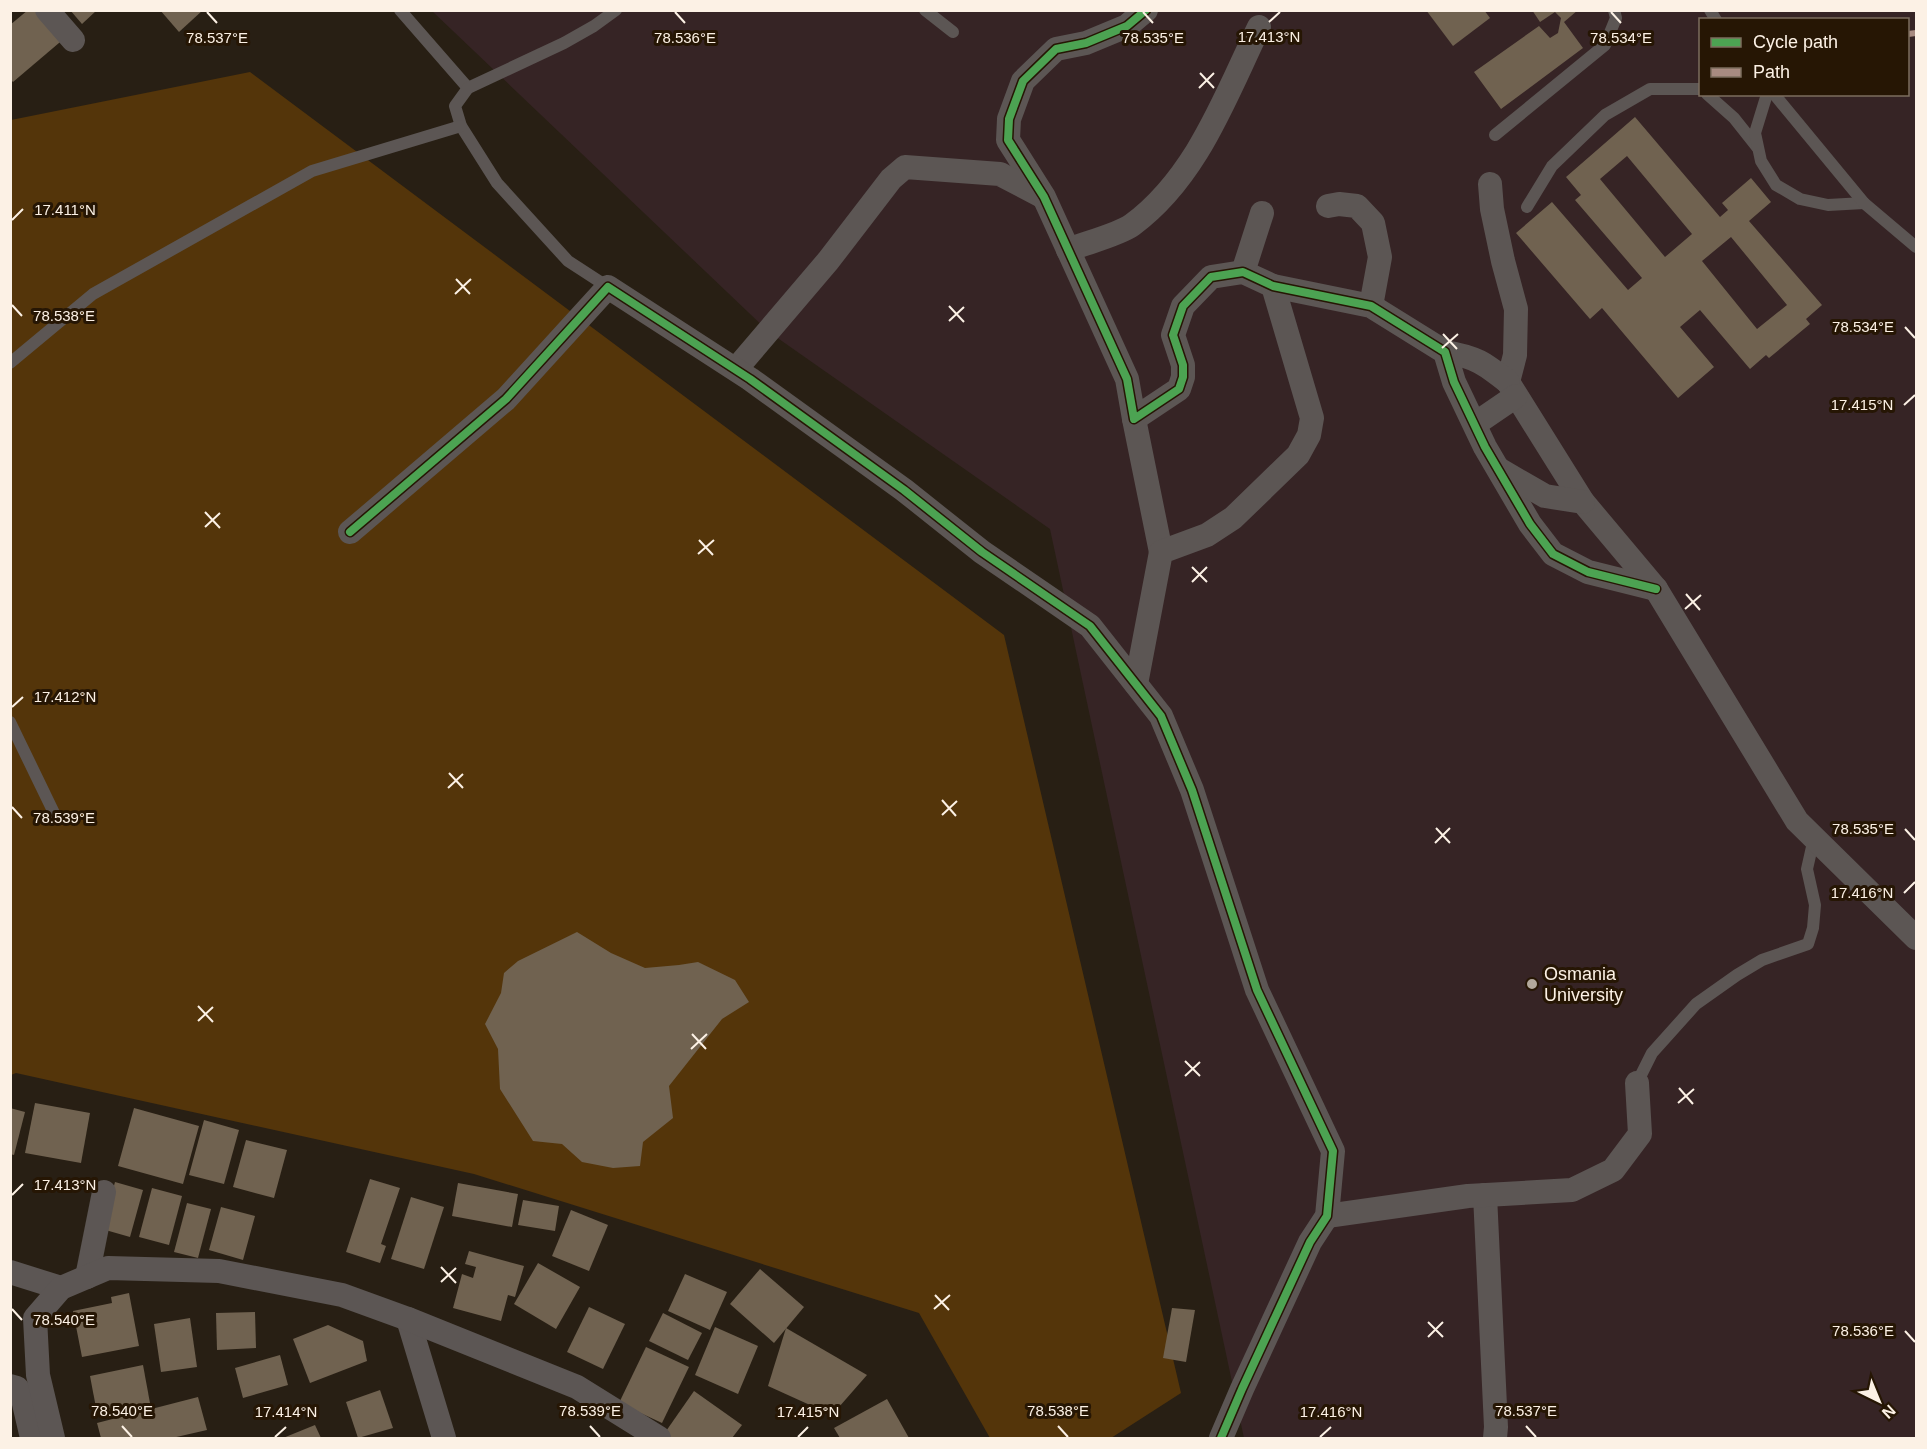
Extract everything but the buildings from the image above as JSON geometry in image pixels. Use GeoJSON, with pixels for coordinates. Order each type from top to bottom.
{"type":"FeatureCollection","features":[{"type":"Feature","properties":{"kind":"street"},"geometry":{"type":"LineString","coordinates":[[47,10],[73,40]]}},
{"type":"Feature","properties":{"kind":"street"},"geometry":{"type":"LineString","coordinates":[[1136,684],[1161,552],[1127,379],[1044,197],[1008,140],[1009,119],[1023,81],[1056,49],[1086,43],[1126,26],[1146,10]]}},
{"type":"Feature","properties":{"kind":"street"},"geometry":{"type":"LineString","coordinates":[[1068,250],[1130,226],[1159,201],[1202,147],[1259,27]]}},
{"type":"Feature","properties":{"kind":"street"},"geometry":{"type":"LineString","coordinates":[[736,369],[828,261],[891,179],[905,167],[1000,174],[1044,197]]}},
{"type":"Feature","properties":{"kind":"street"},"geometry":{"type":"LineString","coordinates":[[1475,424],[1512,389],[1515,355],[1516,309],[1492,210],[1490,184]]}},
{"type":"Feature","properties":{"kind":"street"},"geometry":{"type":"LineString","coordinates":[[1328,206],[1339,204],[1357,206],[1373,224],[1380,257],[1371,306]]}},
{"type":"Feature","properties":{"kind":"street"},"geometry":{"type":"LineString","coordinates":[[1243,272],[1262,213]]}},
{"type":"Feature","properties":{"kind":"street"},"geometry":{"type":"LineString","coordinates":[[1134,419],[1179,389],[1182,384],[1183,365],[1173,335],[1183,306],[1211,278],[1243,272],[1273,286],[1371,306],[1445,352],[1482,361],[1512,389],[1583,502],[1656,589],[1797,821],[1917,938]]}},
{"type":"Feature","properties":{"kind":"street"},"geometry":{"type":"LineString","coordinates":[[1161,552],[1207,535],[1233,518],[1298,455],[1309,435],[1312,418],[1273,286]]}},
{"type":"Feature","properties":{"kind":"street"},"geometry":{"type":"LineString","coordinates":[[350,532],[506,399],[608,287],[736,369],[904,490],[982,552],[1090,626],[1161,716],[1191,790],[1257,990],[1333,1151],[1327,1216],[1310,1242],[1221,1438]]}},
{"type":"Feature","properties":{"kind":"street"},"geometry":{"type":"LineString","coordinates":[[1445,352],[1455,382],[1498,468],[1530,524],[1553,554],[1588,572],[1656,589]]}},
{"type":"Feature","properties":{"kind":"street"},"geometry":{"type":"LineString","coordinates":[[1498,468],[1545,496],[1583,502]]}},
{"type":"Feature","properties":{"kind":"street"},"geometry":{"type":"LineString","coordinates":[[1327,1216],[1377,1207],[1485,1195],[1572,1190],[1613,1170],[1640,1134],[1637,1083]]}},
{"type":"Feature","properties":{"kind":"street"},"geometry":{"type":"LineString","coordinates":[[87,1277],[104,1192]]}},
{"type":"Feature","properties":{"kind":"street"},"geometry":{"type":"LineString","coordinates":[[1485,1195],[1495,1438]]}},
{"type":"Feature","properties":{"kind":"street"},"geometry":{"type":"LineString","coordinates":[[53,1438],[38,1375],[35,1318],[61,1288],[108,1268],[219,1271],[342,1295],[577,1387],[659,1438]]}},
{"type":"Feature","properties":{"kind":"street"},"geometry":{"type":"LineString","coordinates":[[10,1272],[61,1288]]}},
{"type":"Feature","properties":{"kind":"street"},"geometry":{"type":"LineString","coordinates":[[408,1319],[444,1438]]}},
{"type":"Feature","properties":{"kind":"street"},"geometry":{"type":"LineString","coordinates":[[10,1386],[17,1388],[22,1395],[32,1438]]}},
{"type":"Feature","properties":{"kind":"lane"},"geometry":{"type":"LineString","coordinates":[[400,10],[468,88]]}},
{"type":"Feature","properties":{"kind":"lane"},"geometry":{"type":"LineString","coordinates":[[608,287],[568,261],[496,183],[461,126],[455,106],[468,88],[564,43],[616,10]]}},
{"type":"Feature","properties":{"kind":"lane"},"geometry":{"type":"LineString","coordinates":[[925,10],[953,32]]}},
{"type":"Feature","properties":{"kind":"lane"},"geometry":{"type":"LineString","coordinates":[[1495,135],[1605,45],[1616,18],[1614,10]]}},
{"type":"Feature","properties":{"kind":"lane"},"geometry":{"type":"LineString","coordinates":[[1527,207],[1552,166],[1605,115],[1650,89],[1699,89]]}},
{"type":"Feature","properties":{"kind":"lane"},"geometry":{"type":"LineString","coordinates":[[1709,96],[1734,118],[1758,148]]}},
{"type":"Feature","properties":{"kind":"lane"},"geometry":{"type":"LineString","coordinates":[[1766,96],[1755,133],[1761,160],[1776,185],[1800,199],[1828,205],[1864,203]]}},
{"type":"Feature","properties":{"kind":"lane"},"geometry":{"type":"LineString","coordinates":[[1776,96],[1864,203],[1917,248]]}},
{"type":"Feature","properties":{"kind":"lane"},"geometry":{"type":"LineString","coordinates":[[10,363],[93,294],[312,171],[461,126]]}},
{"type":"Feature","properties":{"kind":"lane"},"geometry":{"type":"LineString","coordinates":[[10,722],[56,815]]}},
{"type":"Feature","properties":{"kind":"lane"},"geometry":{"type":"LineString","coordinates":[[1637,1083],[1652,1053],[1696,1004],[1762,960],[1808,944],[1814,928],[1815,905],[1808,869],[1814,838]]}},
{"type":"Feature","properties":{"kind":"shaded area","name":"Osmania University"},"geometry":{"type":"Polygon","coordinates":[[[432,11],[1916,11],[1916,1438],[1244,1438],[1050,529],[769,332],[432,11]]]}},
{"type":"Feature","properties":{"kind":"shaded area"},"geometry":{"type":"Polygon","coordinates":[[[250,72],[1004,635],[1181,1393],[1111,1438],[990,1438],[919,1313],[474,1174],[16,1073],[11,1075],[11,120],[250,72]]]}},
{"type":"Feature","properties":{"kind":"marked path"},"geometry":{"type":"LineString","coordinates":[[1909,34],[1916,33]]}},
{"type":"Feature","properties":{"kind":"cycle path"},"geometry":{"type":"LineString","coordinates":[[1146,10],[1127,26],[1086,43],[1056,49],[1023,81],[1009,119],[1008,140],[1044,197],[1127,379],[1134,419],[1179,389],[1183,377],[1183,365],[1173,335],[1183,306],[1211,277],[1243,272],[1273,286],[1371,306],[1445,352],[1454,382],[1485,447],[1530,524],[1553,554],[1588,572],[1656,589]]}},
{"type":"Feature","properties":{"kind":"cycle path"},"geometry":{"type":"LineString","coordinates":[[350,532],[506,399],[608,287],[750,379],[904,490],[982,552],[1090,626],[1161,716],[1192,790],[1257,990],[1333,1151],[1327,1216],[1310,1242],[1221,1438]]}},
{"type":"Feature","properties":{"kind":"place","name":"Osmania University"},"geometry":{"type":"Point","coordinates":[1532,984]}}]}
